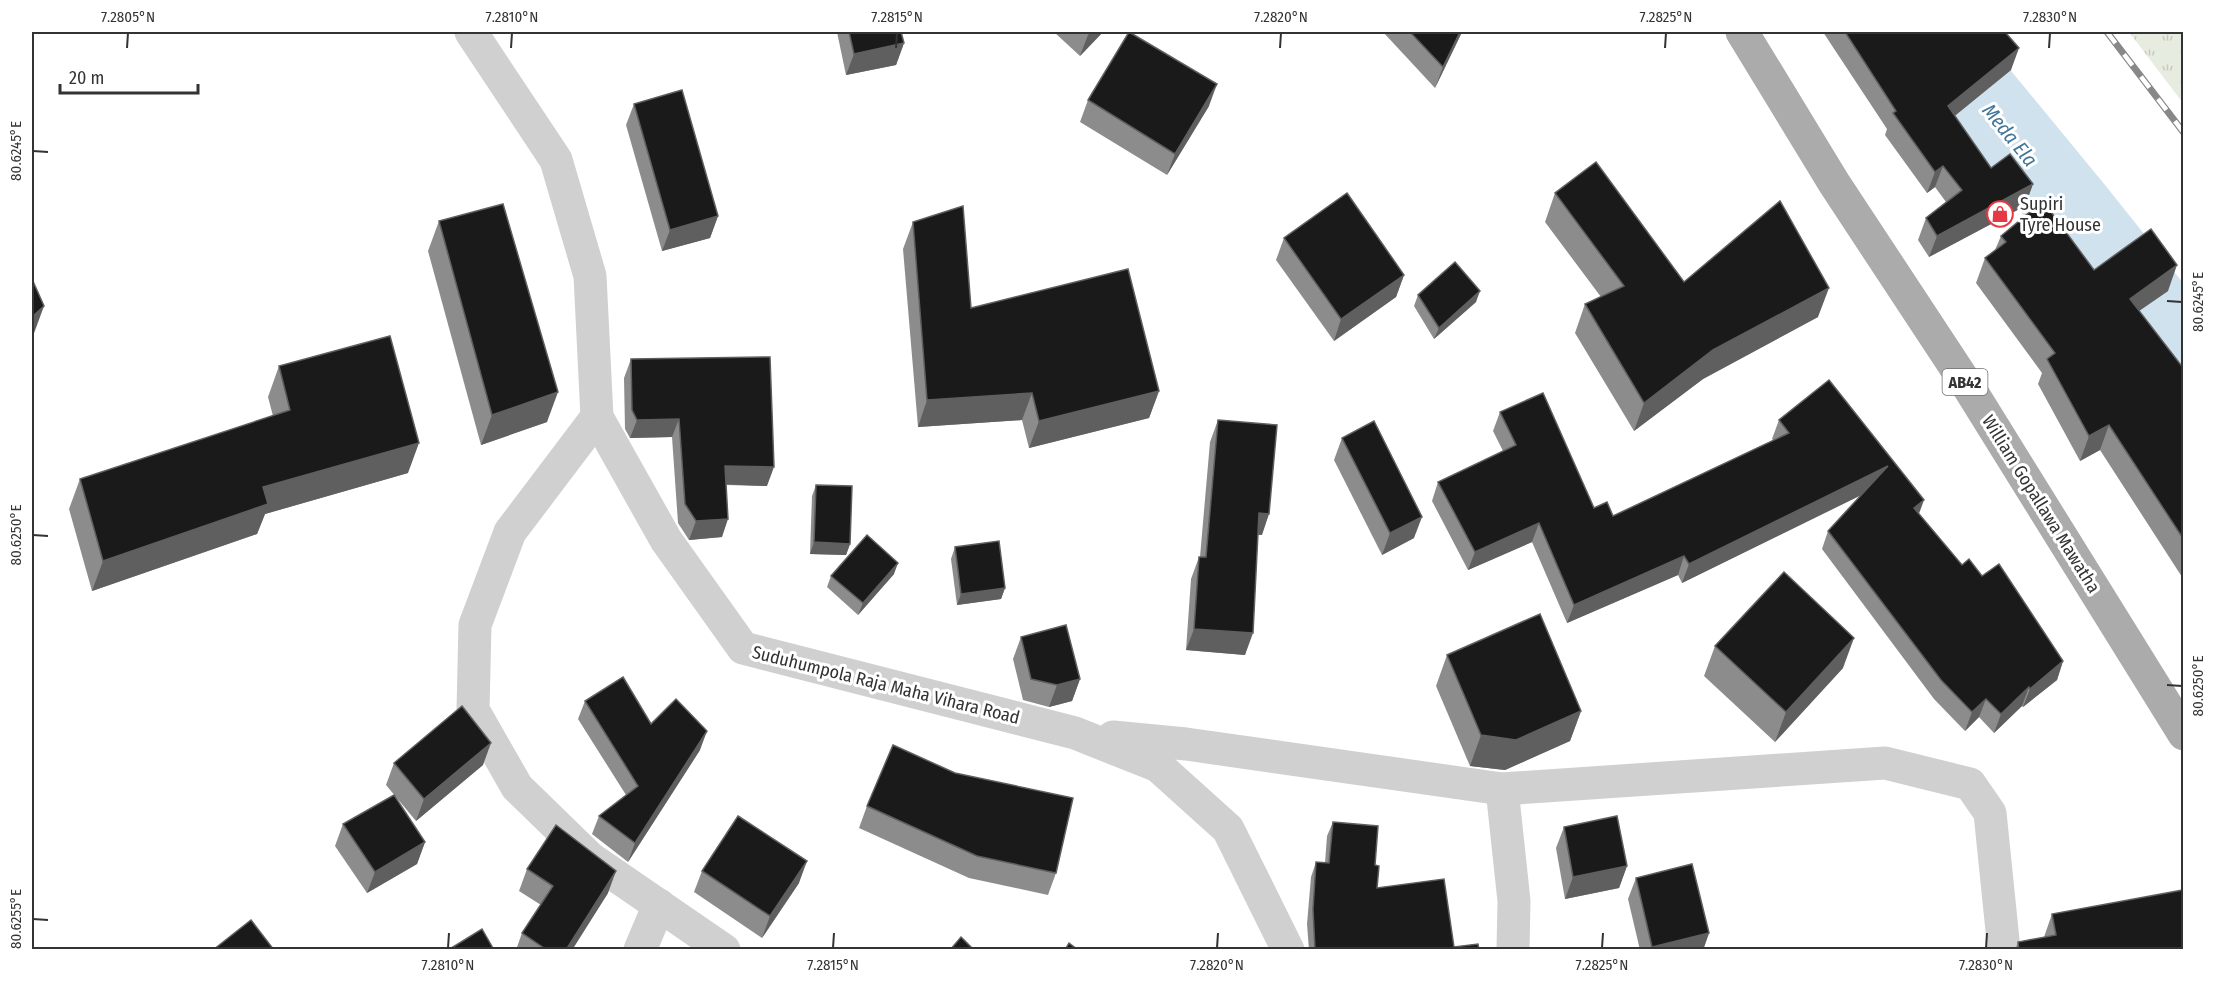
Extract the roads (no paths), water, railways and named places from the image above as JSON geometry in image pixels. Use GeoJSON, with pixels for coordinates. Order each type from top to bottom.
{"type":"FeatureCollection","features":[{"type":"Feature","properties":{"kind":"main road","name":"William Gopallawa Mawatha"},"geometry":{"type":"LineString","coordinates":[[1742,32],[1834,183],[1977,400],[2184,734]]}},
{"type":"Feature","properties":{"kind":"street","name":"Suduhumpola Raja Maha Vihara Road"},"geometry":{"type":"LineString","coordinates":[[471,32],[556,160],[590,276],[597,417],[666,540],[743,648],[1075,733],[1158,766],[1228,829],[1288,950]]}},
{"type":"Feature","properties":{"kind":"street"},"geometry":{"type":"LineString","coordinates":[[597,417],[510,532],[476,625],[473,710],[517,787],[590,858],[724,950]]}},
{"type":"Feature","properties":{"kind":"street"},"geometry":{"type":"LineString","coordinates":[[1075,733],[1186,744],[1502,789],[1886,763],[1970,784],[1990,813],[2004,950]]}},
{"type":"Feature","properties":{"kind":"street"},"geometry":{"type":"LineString","coordinates":[[1502,789],[1514,902],[1513,950]]}},
{"type":"Feature","properties":{"kind":"street"},"geometry":{"type":"LineString","coordinates":[[640,950],[659,905]]}},
{"type":"Feature","properties":{"kind":"waterway","name":"Meda Ela"},"geometry":{"type":"LineString","coordinates":[[1926,32],[2184,350]]}},
{"type":"Feature","properties":{"kind":"railway"},"geometry":{"type":"LineString","coordinates":[[2107,32],[2184,133]]}},
{"type":"Feature","properties":{"kind":"place","name":"Supiri Tyre House"},"geometry":{"type":"Point","coordinates":[2000,214]}}]}
